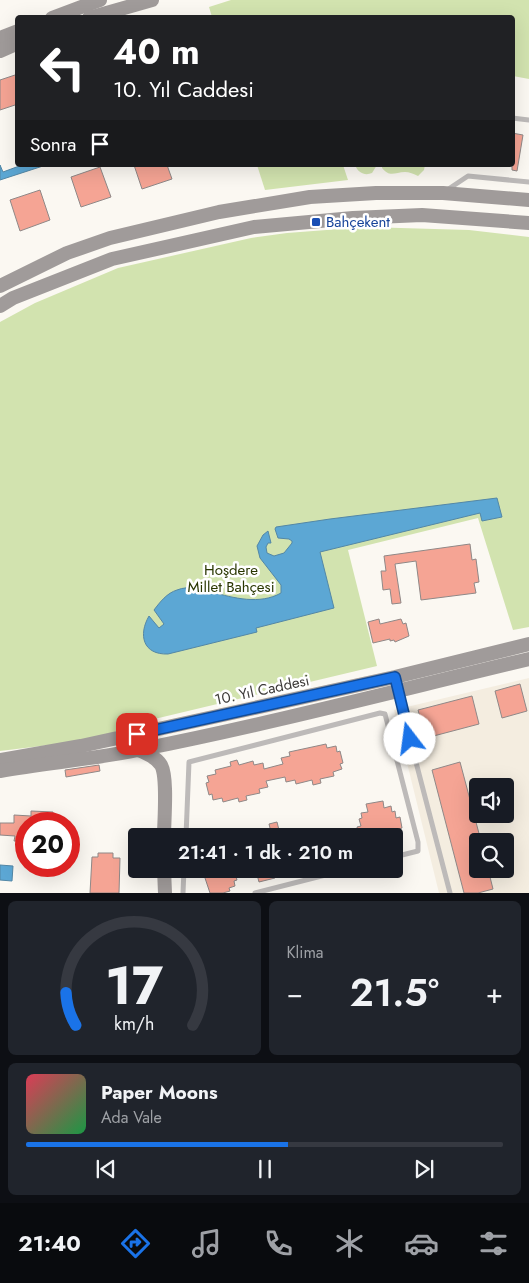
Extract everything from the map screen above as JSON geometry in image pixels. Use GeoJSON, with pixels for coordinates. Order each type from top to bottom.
{"type":"FeatureCollection","features":[{"type":"Feature","properties":{"kind":"main road"},"geometry":{"type":"LineString","coordinates":[[60,15],[100,0]]}},
{"type":"Feature","properties":{"kind":"main road"},"geometry":{"type":"LineString","coordinates":[[100,15],[152,0]]}},
{"type":"Feature","properties":{"kind":"main road"},"geometry":{"type":"LineString","coordinates":[[0,38],[15,32]]}},
{"type":"Feature","properties":{"kind":"main road"},"geometry":{"type":"LineString","coordinates":[[0,51],[15,44]]}},
{"type":"Feature","properties":{"kind":"main road"},"geometry":{"type":"LineString","coordinates":[[0,286],[67,253],[110,238],[219,212],[310,196],[376,193],[443,193],[529,200]]}},
{"type":"Feature","properties":{"kind":"main road"},"geometry":{"type":"LineString","coordinates":[[0,306],[13,298],[112,259],[254,227],[353,218],[422,215],[529,222]]}},
{"type":"Feature","properties":{"kind":"main road","name":"10. Yıl Caddesi"},"geometry":{"type":"LineString","coordinates":[[0,760],[81,746],[395,677],[525,646]]}},
{"type":"Feature","properties":{"kind":"main road","name":"10. Yıl Caddesi"},"geometry":{"type":"LineString","coordinates":[[0,771],[172,743],[522,663]]}},
{"type":"Feature","properties":{"kind":"main road"},"geometry":{"type":"LineString","coordinates":[[164,780],[172,743]]}},
{"type":"Feature","properties":{"kind":"main road"},"geometry":{"type":"LineString","coordinates":[[138,750],[150,754],[161,765],[164,780],[164,828]]}},
{"type":"Feature","properties":{"kind":"main road"},"geometry":{"type":"LineString","coordinates":[[164,878],[164,893]]}},
{"type":"Feature","properties":{"kind":"lane"},"geometry":{"type":"LineString","coordinates":[[515,118],[529,120]]}},
{"type":"Feature","properties":{"kind":"lane"},"geometry":{"type":"LineString","coordinates":[[443,193],[468,176],[529,182]]}},
{"type":"Feature","properties":{"kind":"lane"},"geometry":{"type":"LineString","coordinates":[[522,663],[525,646]]}},
{"type":"Feature","properties":{"kind":"lane"},"geometry":{"type":"LineString","coordinates":[[395,677],[450,893]]}},
{"type":"Feature","properties":{"kind":"lane"},"geometry":{"type":"LineString","coordinates":[[186,828],[189,762],[380,713],[385,714],[418,842],[418,851],[403,855]]}},
{"type":"Feature","properties":{"kind":"lane"},"geometry":{"type":"LineString","coordinates":[[183,893],[184,878]]}},
{"type":"Feature","properties":{"kind":"lane"},"geometry":{"type":"LineString","coordinates":[[255,893],[314,878]]}},
{"type":"Feature","properties":{"kind":"shaded area"},"geometry":{"type":"Polygon","coordinates":[[[529,678],[529,893],[439,893],[394,710],[529,678]]]}},
{"type":"Feature","properties":{"kind":"green space"},"geometry":{"type":"Polygon","coordinates":[[[231,0],[529,0],[529,79],[515,76],[515,15],[211,15],[209,7],[231,0]]]}},
{"type":"Feature","properties":{"kind":"green space"},"geometry":{"type":"Polygon","coordinates":[[[258,167],[344,167],[348,180],[265,190],[258,167]]]}},
{"type":"Feature","properties":{"kind":"green space"},"geometry":{"type":"Polygon","coordinates":[[[376,167],[372,173],[367,174],[360,172],[356,168],[376,167]]]}},
{"type":"Feature","properties":{"kind":"green space"},"geometry":{"type":"Polygon","coordinates":[[[425,167],[418,176],[407,172],[390,174],[382,168],[425,167]]]}},
{"type":"Feature","properties":{"kind":"green space","name":"Hoşdere Millet Bahçesi"},"geometry":{"type":"Polygon","coordinates":[[[366,227],[469,230],[529,237],[529,627],[513,630],[478,518],[348,550],[377,666],[121,727],[107,738],[0,751],[0,322],[35,303],[118,268],[251,238],[287,233],[366,227]]]}},
{"type":"Feature","properties":{"kind":"water"},"geometry":{"type":"Polygon","coordinates":[[[0,165],[3,172],[17,167],[40,167],[0,180],[0,165]]]}},
{"type":"Feature","properties":{"kind":"water"},"geometry":{"type":"Polygon","coordinates":[[[497,498],[502,517],[482,521],[480,513],[320,552],[334,608],[256,628],[257,632],[168,654],[153,651],[145,642],[144,630],[149,616],[159,628],[164,624],[154,610],[173,591],[195,588],[255,600],[273,597],[281,593],[281,585],[260,558],[257,546],[263,535],[268,531],[271,543],[268,543],[266,547],[267,553],[274,556],[284,553],[292,541],[278,538],[276,527],[497,498]]]}},
{"type":"Feature","properties":{"kind":"water"},"geometry":{"type":"Polygon","coordinates":[[[0,865],[13,866],[12,881],[0,880],[0,865]]]}},
{"type":"Feature","properties":{"kind":"building"},"geometry":{"type":"Polygon","coordinates":[[[15,75],[15,105],[0,110],[0,80],[15,75]]]}},
{"type":"Feature","properties":{"kind":"building"},"geometry":{"type":"Polygon","coordinates":[[[515,134],[523,135],[517,171],[512,170],[512,167],[515,167],[515,134]]]}},
{"type":"Feature","properties":{"kind":"building"},"geometry":{"type":"Polygon","coordinates":[[[100,167],[111,197],[81,207],[71,177],[100,167]]]}},
{"type":"Feature","properties":{"kind":"building"},"geometry":{"type":"Polygon","coordinates":[[[135,167],[168,167],[172,179],[142,189],[135,167]]]}},
{"type":"Feature","properties":{"kind":"building"},"geometry":{"type":"Polygon","coordinates":[[[40,190],[50,220],[20,231],[10,200],[40,190]]]}},
{"type":"Feature","properties":{"kind":"building"},"geometry":{"type":"Polygon","coordinates":[[[470,544],[472,560],[476,559],[479,582],[474,583],[476,593],[421,600],[416,561],[395,564],[401,603],[392,604],[390,589],[383,590],[381,571],[386,571],[384,556],[470,544]]]}},
{"type":"Feature","properties":{"kind":"building"},"geometry":{"type":"Polygon","coordinates":[[[379,619],[380,624],[401,619],[403,624],[406,623],[409,636],[395,642],[394,640],[390,641],[390,639],[373,643],[368,622],[379,619]]]}},
{"type":"Feature","properties":{"kind":"building"},"geometry":{"type":"Polygon","coordinates":[[[520,684],[527,711],[502,718],[495,691],[520,684]]]}},
{"type":"Feature","properties":{"kind":"building"},"geometry":{"type":"Polygon","coordinates":[[[472,696],[479,724],[426,738],[418,710],[472,696]]]}},
{"type":"Feature","properties":{"kind":"building"},"geometry":{"type":"Polygon","coordinates":[[[326,744],[327,748],[336,746],[337,752],[340,751],[343,763],[340,764],[342,769],[333,772],[334,776],[320,779],[321,783],[313,785],[312,780],[296,784],[295,780],[286,782],[285,777],[266,781],[268,787],[259,789],[260,793],[246,796],[247,800],[239,802],[238,798],[223,802],[222,798],[213,800],[212,794],[209,795],[206,783],[209,782],[207,776],[216,774],[215,770],[231,766],[230,762],[237,760],[239,765],[253,761],[254,765],[263,763],[264,769],[283,764],[281,758],[290,756],[289,752],[326,744]]]}},
{"type":"Feature","properties":{"kind":"building"},"geometry":{"type":"Polygon","coordinates":[[[460,762],[469,796],[469,823],[476,823],[479,833],[469,833],[469,878],[490,878],[493,889],[478,893],[464,893],[432,770],[460,762]]]}},
{"type":"Feature","properties":{"kind":"building"},"geometry":{"type":"Polygon","coordinates":[[[99,765],[100,771],[66,777],[65,770],[99,765]]]}},
{"type":"Feature","properties":{"kind":"building"},"geometry":{"type":"Polygon","coordinates":[[[383,801],[384,808],[391,806],[392,812],[395,811],[396,818],[400,817],[402,828],[357,828],[361,826],[359,819],[362,818],[361,813],[368,812],[366,804],[383,801]]]}},
{"type":"Feature","properties":{"kind":"building"},"geometry":{"type":"Polygon","coordinates":[[[14,815],[15,836],[0,835],[0,823],[14,823],[14,815]]]}},
{"type":"Feature","properties":{"kind":"building"},"geometry":{"type":"Polygon","coordinates":[[[277,822],[278,828],[270,828],[269,824],[277,822]]]}},
{"type":"Feature","properties":{"kind":"building"},"geometry":{"type":"Polygon","coordinates":[[[98,853],[113,853],[113,858],[120,858],[119,893],[90,893],[92,857],[98,857],[98,853]]]}},
{"type":"Feature","properties":{"kind":"building"},"geometry":{"type":"Polygon","coordinates":[[[205,878],[236,878],[237,880],[234,881],[235,886],[229,888],[230,891],[210,893],[205,878]]]}},
{"type":"Feature","properties":{"kind":"building"},"geometry":{"type":"Polygon","coordinates":[[[258,878],[275,878],[259,882],[258,878]]]}},
{"type":"Feature","properties":{"kind":"place","name":"Bahçekent"},"geometry":{"type":"Point","coordinates":[316,222]}},
{"type":"Feature","properties":{"kind":"route"},"geometry":{"type":"LineString","coordinates":[[137,734],[395,677],[410,739]]}}]}
